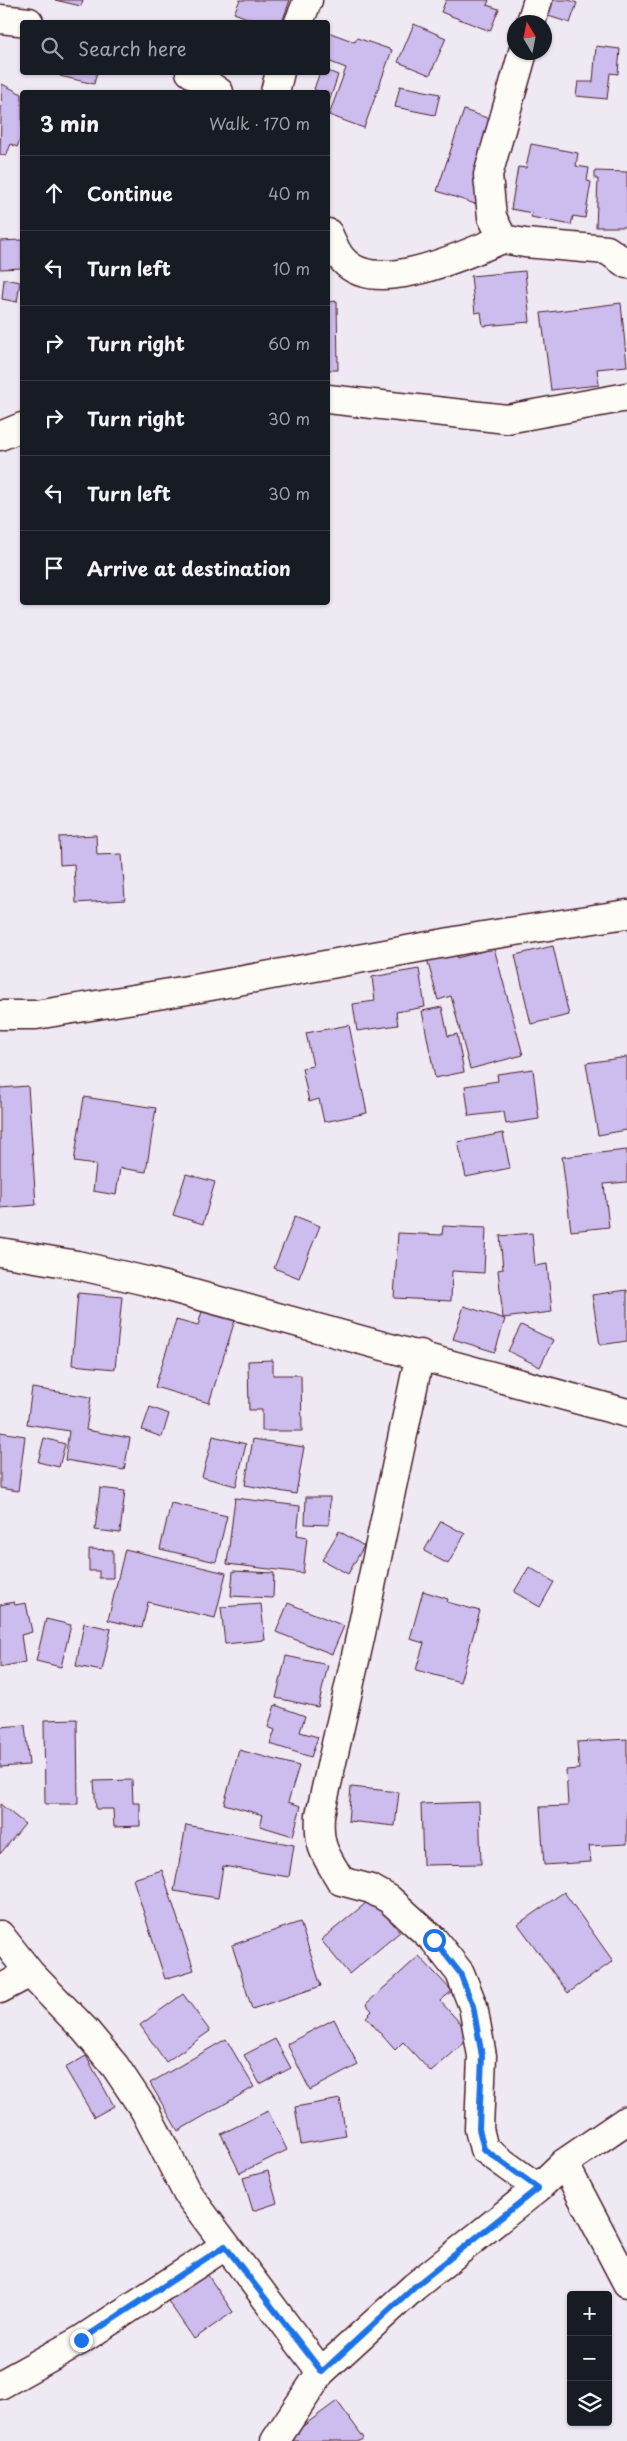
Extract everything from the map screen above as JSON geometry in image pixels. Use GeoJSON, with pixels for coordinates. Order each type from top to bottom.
{"type":"FeatureCollection","features":[{"type":"Feature","properties":{"kind":"street"},"geometry":{"type":"LineString","coordinates":[[300,20],[308,0]]}},
{"type":"Feature","properties":{"kind":"street"},"geometry":{"type":"LineString","coordinates":[[533,15],[538,0]]}},
{"type":"Feature","properties":{"kind":"street"},"geometry":{"type":"LineString","coordinates":[[0,18],[20,21]]}},
{"type":"Feature","properties":{"kind":"street"},"geometry":{"type":"LineString","coordinates":[[503,239],[492,217],[488,175],[521,60]]}},
{"type":"Feature","properties":{"kind":"street"},"geometry":{"type":"LineString","coordinates":[[194,75],[216,90]]}},
{"type":"Feature","properties":{"kind":"street"},"geometry":{"type":"LineString","coordinates":[[276,90],[279,75]]}},
{"type":"Feature","properties":{"kind":"street"},"geometry":{"type":"LineString","coordinates":[[330,237],[343,260],[363,274],[399,274],[440,264],[503,239],[525,243],[607,250],[627,264]]}},
{"type":"Feature","properties":{"kind":"street"},"geometry":{"type":"LineString","coordinates":[[330,399],[507,419],[627,397]]}},
{"type":"Feature","properties":{"kind":"street"},"geometry":{"type":"LineString","coordinates":[[0,436],[20,429]]}},
{"type":"Feature","properties":{"kind":"street"},"geometry":{"type":"LineString","coordinates":[[0,1015],[36,1015],[200,988],[473,938],[627,914]]}},
{"type":"Feature","properties":{"kind":"street"},"geometry":{"type":"LineString","coordinates":[[0,1252],[146,1281],[420,1354],[627,1413]]}},
{"type":"Feature","properties":{"kind":"street"},"geometry":{"type":"LineString","coordinates":[[420,1354],[360,1638],[320,1815],[318,1838],[341,1881],[371,1889],[389,1900],[434,1940],[460,1973],[473,2006],[482,2056],[479,2129],[484,2149],[538,2188]]}},
{"type":"Feature","properties":{"kind":"street"},"geometry":{"type":"LineString","coordinates":[[0,1935],[30,1973],[85,2030],[114,2066],[146,2111],[187,2193],[225,2246],[322,2372]]}},
{"type":"Feature","properties":{"kind":"street"},"geometry":{"type":"LineString","coordinates":[[0,1989],[30,1973]]}},
{"type":"Feature","properties":{"kind":"street"},"geometry":{"type":"LineString","coordinates":[[275,2441],[322,2372],[414,2287],[538,2188],[564,2163],[627,2120]]}},
{"type":"Feature","properties":{"kind":"street"},"geometry":{"type":"LineString","coordinates":[[564,2163],[627,2283]]}},
{"type":"Feature","properties":{"kind":"street"},"geometry":{"type":"LineString","coordinates":[[0,2385],[81,2340],[225,2246]]}},
{"type":"Feature","properties":{"kind":"building"},"geometry":{"type":"Polygon","coordinates":[[[55,0],[83,0],[81,6],[55,0]]]}},
{"type":"Feature","properties":{"kind":"building"},"geometry":{"type":"Polygon","coordinates":[[[240,0],[290,0],[283,20],[253,20],[234,13],[240,0]]]}},
{"type":"Feature","properties":{"kind":"building"},"geometry":{"type":"Polygon","coordinates":[[[446,0],[489,0],[487,5],[499,9],[490,31],[441,12],[446,0]]]}},
{"type":"Feature","properties":{"kind":"building"},"geometry":{"type":"Polygon","coordinates":[[[547,0],[569,0],[577,3],[570,23],[552,17],[552,15],[542,14],[547,0]]]}},
{"type":"Feature","properties":{"kind":"building"},"geometry":{"type":"Polygon","coordinates":[[[414,24],[446,38],[430,75],[398,62],[414,24]]]}},
{"type":"Feature","properties":{"kind":"building"},"geometry":{"type":"Polygon","coordinates":[[[330,33],[355,42],[357,38],[392,50],[364,128],[330,115],[346,68],[330,62],[330,33]]]}},
{"type":"Feature","properties":{"kind":"building"},"geometry":{"type":"Polygon","coordinates":[[[596,46],[620,49],[618,74],[610,73],[607,99],[576,96],[578,82],[593,82],[596,46]]]}},
{"type":"Feature","properties":{"kind":"building"},"geometry":{"type":"Polygon","coordinates":[[[330,72],[338,75],[330,99],[330,90],[314,89],[319,75],[330,75],[330,72]]]}},
{"type":"Feature","properties":{"kind":"building"},"geometry":{"type":"Polygon","coordinates":[[[60,75],[96,75],[94,84],[60,75]]]}},
{"type":"Feature","properties":{"kind":"building"},"geometry":{"type":"Polygon","coordinates":[[[2,84],[20,93],[20,140],[17,147],[11,144],[6,156],[0,154],[2,84]]]}},
{"type":"Feature","properties":{"kind":"building"},"geometry":{"type":"Polygon","coordinates":[[[400,86],[440,94],[435,115],[395,107],[400,86]]]}},
{"type":"Feature","properties":{"kind":"building"},"geometry":{"type":"Polygon","coordinates":[[[464,110],[502,123],[475,204],[437,191],[464,110]]]}},
{"type":"Feature","properties":{"kind":"building"},"geometry":{"type":"Polygon","coordinates":[[[531,144],[578,153],[576,166],[589,168],[587,181],[591,182],[585,218],[573,216],[571,225],[531,217],[532,213],[511,209],[518,167],[526,168],[531,144]]]}},
{"type":"Feature","properties":{"kind":"building"},"geometry":{"type":"Polygon","coordinates":[[[595,171],[627,172],[627,227],[596,227],[598,179],[595,179],[595,171]]]}},
{"type":"Feature","properties":{"kind":"building"},"geometry":{"type":"Polygon","coordinates":[[[20,240],[20,268],[0,269],[0,241],[20,240]]]}},
{"type":"Feature","properties":{"kind":"building"},"geometry":{"type":"Polygon","coordinates":[[[525,271],[530,322],[483,326],[481,312],[475,313],[471,276],[525,271]]]}},
{"type":"Feature","properties":{"kind":"building"},"geometry":{"type":"Polygon","coordinates":[[[4,279],[20,282],[17,302],[2,299],[4,279]]]}},
{"type":"Feature","properties":{"kind":"building"},"geometry":{"type":"Polygon","coordinates":[[[337,301],[338,370],[330,370],[330,302],[337,301]]]}},
{"type":"Feature","properties":{"kind":"building"},"geometry":{"type":"Polygon","coordinates":[[[621,303],[627,366],[597,369],[599,385],[551,390],[541,313],[621,303]]]}},
{"type":"Feature","properties":{"kind":"building"},"geometry":{"type":"Polygon","coordinates":[[[96,835],[97,855],[122,854],[125,900],[76,903],[74,864],[60,865],[59,837],[96,835]]]}},
{"type":"Feature","properties":{"kind":"building"},"geometry":{"type":"Polygon","coordinates":[[[553,946],[569,1015],[531,1024],[515,955],[553,946]]]}},
{"type":"Feature","properties":{"kind":"building"},"geometry":{"type":"Polygon","coordinates":[[[494,948],[523,1055],[470,1069],[451,996],[438,1000],[427,959],[456,951],[457,958],[494,948]]]}},
{"type":"Feature","properties":{"kind":"building"},"geometry":{"type":"Polygon","coordinates":[[[419,969],[425,1007],[396,1012],[398,1025],[357,1031],[353,1004],[375,1001],[372,977],[419,969]]]}},
{"type":"Feature","properties":{"kind":"building"},"geometry":{"type":"Polygon","coordinates":[[[442,1007],[448,1036],[457,1034],[464,1072],[435,1078],[422,1011],[442,1007]]]}},
{"type":"Feature","properties":{"kind":"building"},"geometry":{"type":"Polygon","coordinates":[[[349,1025],[367,1113],[324,1122],[319,1099],[309,1102],[302,1068],[313,1066],[306,1033],[349,1025]]]}},
{"type":"Feature","properties":{"kind":"building"},"geometry":{"type":"Polygon","coordinates":[[[627,1057],[627,1130],[598,1135],[586,1063],[627,1057]]]}},
{"type":"Feature","properties":{"kind":"building"},"geometry":{"type":"Polygon","coordinates":[[[533,1069],[539,1119],[506,1124],[504,1112],[469,1116],[465,1086],[498,1081],[497,1074],[533,1069]]]}},
{"type":"Feature","properties":{"kind":"building"},"geometry":{"type":"Polygon","coordinates":[[[28,1086],[36,1205],[0,1208],[0,1088],[28,1086]]]}},
{"type":"Feature","properties":{"kind":"building"},"geometry":{"type":"Polygon","coordinates":[[[84,1097],[156,1108],[146,1172],[120,1168],[116,1195],[93,1191],[96,1165],[74,1162],[84,1097]]]}},
{"type":"Feature","properties":{"kind":"building"},"geometry":{"type":"Polygon","coordinates":[[[503,1133],[510,1168],[466,1177],[458,1142],[503,1133]]]}},
{"type":"Feature","properties":{"kind":"building"},"geometry":{"type":"Polygon","coordinates":[[[627,1150],[627,1182],[604,1184],[609,1227],[571,1231],[562,1157],[627,1150]]]}},
{"type":"Feature","properties":{"kind":"building"},"geometry":{"type":"Polygon","coordinates":[[[186,1174],[215,1182],[203,1224],[173,1215],[186,1174]]]}},
{"type":"Feature","properties":{"kind":"building"},"geometry":{"type":"Polygon","coordinates":[[[295,1216],[320,1226],[299,1278],[274,1268],[295,1216]]]}},
{"type":"Feature","properties":{"kind":"building"},"geometry":{"type":"Polygon","coordinates":[[[443,1226],[486,1228],[484,1273],[452,1271],[451,1301],[394,1298],[398,1233],[442,1235],[443,1226]]]}},
{"type":"Feature","properties":{"kind":"building"},"geometry":{"type":"Polygon","coordinates":[[[532,1233],[535,1266],[547,1264],[552,1312],[503,1318],[498,1270],[503,1269],[500,1236],[532,1233]]]}},
{"type":"Feature","properties":{"kind":"building"},"geometry":{"type":"Polygon","coordinates":[[[627,1290],[627,1341],[600,1345],[592,1295],[627,1290]]]}},
{"type":"Feature","properties":{"kind":"building"},"geometry":{"type":"Polygon","coordinates":[[[78,1293],[122,1297],[115,1369],[72,1365],[78,1293]]]}},
{"type":"Feature","properties":{"kind":"building"},"geometry":{"type":"Polygon","coordinates":[[[464,1306],[505,1319],[495,1352],[453,1339],[464,1306]]]}},
{"type":"Feature","properties":{"kind":"building"},"geometry":{"type":"Polygon","coordinates":[[[203,1307],[236,1317],[209,1403],[155,1387],[176,1320],[198,1326],[203,1307]]]}},
{"type":"Feature","properties":{"kind":"building"},"geometry":{"type":"Polygon","coordinates":[[[521,1325],[553,1340],[540,1367],[508,1351],[521,1325]]]}},
{"type":"Feature","properties":{"kind":"building"},"geometry":{"type":"Polygon","coordinates":[[[273,1360],[273,1375],[301,1375],[302,1431],[262,1431],[262,1410],[249,1410],[248,1361],[273,1360]]]}},
{"type":"Feature","properties":{"kind":"building"},"geometry":{"type":"Polygon","coordinates":[[[32,1388],[91,1397],[86,1430],[130,1438],[124,1470],[65,1460],[69,1431],[27,1424],[32,1388]]]}},
{"type":"Feature","properties":{"kind":"building"},"geometry":{"type":"Polygon","coordinates":[[[150,1407],[169,1414],[162,1437],[142,1430],[150,1407]]]}},
{"type":"Feature","properties":{"kind":"building"},"geometry":{"type":"Polygon","coordinates":[[[0,1432],[25,1436],[18,1491],[0,1488],[0,1432]]]}},
{"type":"Feature","properties":{"kind":"building"},"geometry":{"type":"Polygon","coordinates":[[[213,1436],[246,1444],[236,1486],[202,1477],[213,1436]]]}},
{"type":"Feature","properties":{"kind":"building"},"geometry":{"type":"Polygon","coordinates":[[[44,1438],[65,1444],[59,1467],[38,1462],[44,1438]]]}},
{"type":"Feature","properties":{"kind":"building"},"geometry":{"type":"Polygon","coordinates":[[[253,1439],[304,1447],[296,1494],[245,1485],[253,1439]]]}},
{"type":"Feature","properties":{"kind":"building"},"geometry":{"type":"Polygon","coordinates":[[[100,1488],[125,1491],[120,1533],[95,1530],[100,1488]]]}},
{"type":"Feature","properties":{"kind":"building"},"geometry":{"type":"Polygon","coordinates":[[[306,1497],[330,1497],[329,1525],[305,1524],[306,1497]]]}},
{"type":"Feature","properties":{"kind":"building"},"geometry":{"type":"Polygon","coordinates":[[[235,1498],[300,1506],[297,1535],[307,1537],[303,1573],[227,1564],[235,1498]]]}},
{"type":"Feature","properties":{"kind":"building"},"geometry":{"type":"Polygon","coordinates":[[[171,1503],[227,1516],[216,1562],[160,1549],[171,1503]]]}},
{"type":"Feature","properties":{"kind":"building"},"geometry":{"type":"Polygon","coordinates":[[[441,1521],[465,1534],[448,1564],[424,1551],[441,1521]]]}},
{"type":"Feature","properties":{"kind":"building"},"geometry":{"type":"Polygon","coordinates":[[[339,1531],[364,1546],[348,1574],[322,1560],[339,1531]]]}},
{"type":"Feature","properties":{"kind":"building"},"geometry":{"type":"Polygon","coordinates":[[[89,1549],[113,1550],[113,1578],[99,1578],[99,1571],[89,1571],[89,1549]]]}},
{"type":"Feature","properties":{"kind":"building"},"geometry":{"type":"Polygon","coordinates":[[[125,1549],[226,1573],[215,1618],[148,1602],[142,1628],[108,1620],[125,1549]]]}},
{"type":"Feature","properties":{"kind":"building"},"geometry":{"type":"Polygon","coordinates":[[[529,1567],[554,1582],[540,1607],[514,1592],[529,1567]]]}},
{"type":"Feature","properties":{"kind":"building"},"geometry":{"type":"Polygon","coordinates":[[[233,1571],[274,1573],[273,1598],[231,1596],[233,1571]]]}},
{"type":"Feature","properties":{"kind":"building"},"geometry":{"type":"Polygon","coordinates":[[[423,1591],[448,1599],[447,1602],[480,1611],[460,1682],[416,1670],[424,1643],[410,1639],[423,1591]]]}},
{"type":"Feature","properties":{"kind":"building"},"geometry":{"type":"Polygon","coordinates":[[[14,1602],[15,1605],[26,1603],[32,1632],[21,1635],[25,1662],[0,1667],[0,1605],[14,1602]]]}},
{"type":"Feature","properties":{"kind":"building"},"geometry":{"type":"Polygon","coordinates":[[[288,1603],[344,1626],[332,1654],[276,1632],[288,1603]]]}},
{"type":"Feature","properties":{"kind":"building"},"geometry":{"type":"Polygon","coordinates":[[[261,1604],[265,1640],[225,1644],[221,1607],[261,1604]]]}},
{"type":"Feature","properties":{"kind":"building"},"geometry":{"type":"Polygon","coordinates":[[[46,1619],[71,1625],[61,1667],[36,1661],[46,1619]]]}},
{"type":"Feature","properties":{"kind":"building"},"geometry":{"type":"Polygon","coordinates":[[[84,1623],[111,1629],[102,1671],[76,1666],[84,1623]]]}},
{"type":"Feature","properties":{"kind":"building"},"geometry":{"type":"Polygon","coordinates":[[[286,1656],[328,1665],[318,1707],[276,1698],[286,1656]]]}},
{"type":"Feature","properties":{"kind":"building"},"geometry":{"type":"Polygon","coordinates":[[[275,1705],[305,1716],[300,1732],[318,1737],[311,1757],[270,1744],[275,1730],[268,1727],[275,1705]]]}},
{"type":"Feature","properties":{"kind":"building"},"geometry":{"type":"Polygon","coordinates":[[[77,1719],[78,1804],[45,1804],[44,1720],[77,1719]]]}},
{"type":"Feature","properties":{"kind":"building"},"geometry":{"type":"Polygon","coordinates":[[[25,1725],[29,1765],[0,1767],[0,1727],[25,1725]]]}},
{"type":"Feature","properties":{"kind":"building"},"geometry":{"type":"Polygon","coordinates":[[[627,1739],[627,1844],[589,1846],[591,1862],[544,1865],[540,1807],[568,1806],[566,1770],[579,1769],[577,1742],[627,1739]]]}},
{"type":"Feature","properties":{"kind":"building"},"geometry":{"type":"Polygon","coordinates":[[[239,1750],[299,1766],[288,1802],[301,1806],[293,1836],[260,1826],[263,1815],[224,1804],[239,1750]]]}},
{"type":"Feature","properties":{"kind":"building"},"geometry":{"type":"Polygon","coordinates":[[[132,1780],[133,1803],[140,1803],[140,1826],[114,1827],[113,1809],[96,1809],[94,1781],[132,1780]]]}},
{"type":"Feature","properties":{"kind":"building"},"geometry":{"type":"Polygon","coordinates":[[[351,1787],[399,1792],[395,1826],[348,1821],[351,1787]]]}},
{"type":"Feature","properties":{"kind":"building"},"geometry":{"type":"Polygon","coordinates":[[[479,1802],[481,1864],[423,1865],[421,1804],[479,1802]]]}},
{"type":"Feature","properties":{"kind":"building"},"geometry":{"type":"Polygon","coordinates":[[[0,1804],[25,1824],[0,1854],[0,1804]]]}},
{"type":"Feature","properties":{"kind":"building"},"geometry":{"type":"Polygon","coordinates":[[[186,1825],[294,1845],[289,1877],[223,1866],[218,1898],[174,1891],[186,1825]]]}},
{"type":"Feature","properties":{"kind":"building"},"geometry":{"type":"Polygon","coordinates":[[[162,1870],[194,1970],[165,1979],[133,1879],[162,1870]]]}},
{"type":"Feature","properties":{"kind":"building"},"geometry":{"type":"Polygon","coordinates":[[[564,1892],[613,1961],[568,1993],[518,1924],[564,1892]]]}},
{"type":"Feature","properties":{"kind":"building"},"geometry":{"type":"Polygon","coordinates":[[[372,1898],[400,1932],[349,1974],[321,1940],[372,1898]]]}},
{"type":"Feature","properties":{"kind":"building"},"geometry":{"type":"Polygon","coordinates":[[[300,1922],[321,1986],[252,2009],[232,1945],[300,1922]]]}},
{"type":"Feature","properties":{"kind":"building"},"geometry":{"type":"Polygon","coordinates":[[[419,1956],[452,1991],[440,2001],[472,2036],[431,2072],[403,2042],[395,2050],[366,2017],[372,2011],[366,2004],[419,1956]]]}},
{"type":"Feature","properties":{"kind":"building"},"geometry":{"type":"Polygon","coordinates":[[[183,1994],[210,2031],[166,2062],[140,2025],[183,1994]]]}},
{"type":"Feature","properties":{"kind":"building"},"geometry":{"type":"Polygon","coordinates":[[[334,2019],[358,2065],[310,2090],[287,2044],[334,2019]]]}},
{"type":"Feature","properties":{"kind":"building"},"geometry":{"type":"Polygon","coordinates":[[[226,2039],[254,2087],[178,2131],[150,2083],[226,2039]]]}},
{"type":"Feature","properties":{"kind":"building"},"geometry":{"type":"Polygon","coordinates":[[[275,2039],[291,2068],[260,2084],[244,2055],[275,2039]]]}},
{"type":"Feature","properties":{"kind":"building"},"geometry":{"type":"Polygon","coordinates":[[[86,2056],[114,2106],[94,2117],[65,2068],[86,2056]]]}},
{"type":"Feature","properties":{"kind":"building"},"geometry":{"type":"Polygon","coordinates":[[[340,2099],[346,2136],[301,2144],[295,2107],[340,2099]]]}},
{"type":"Feature","properties":{"kind":"building"},"geometry":{"type":"Polygon","coordinates":[[[268,2111],[287,2150],[240,2173],[221,2134],[268,2111]]]}},
{"type":"Feature","properties":{"kind":"building"},"geometry":{"type":"Polygon","coordinates":[[[268,2171],[277,2203],[253,2211],[243,2178],[268,2171]]]}},
{"type":"Feature","properties":{"kind":"building"},"geometry":{"type":"Polygon","coordinates":[[[207,2274],[233,2312],[194,2339],[168,2301],[207,2274]]]}},
{"type":"Feature","properties":{"kind":"building"},"geometry":{"type":"Polygon","coordinates":[[[337,2401],[364,2438],[360,2441],[284,2440],[337,2401]]]}},
{"type":"Feature","properties":{"kind":"route"},"geometry":{"type":"LineString","coordinates":[[81,2340],[225,2246],[322,2372],[414,2287],[538,2188],[484,2149],[479,2129],[482,2056],[473,2006],[460,1973],[434,1940]]}}]}
